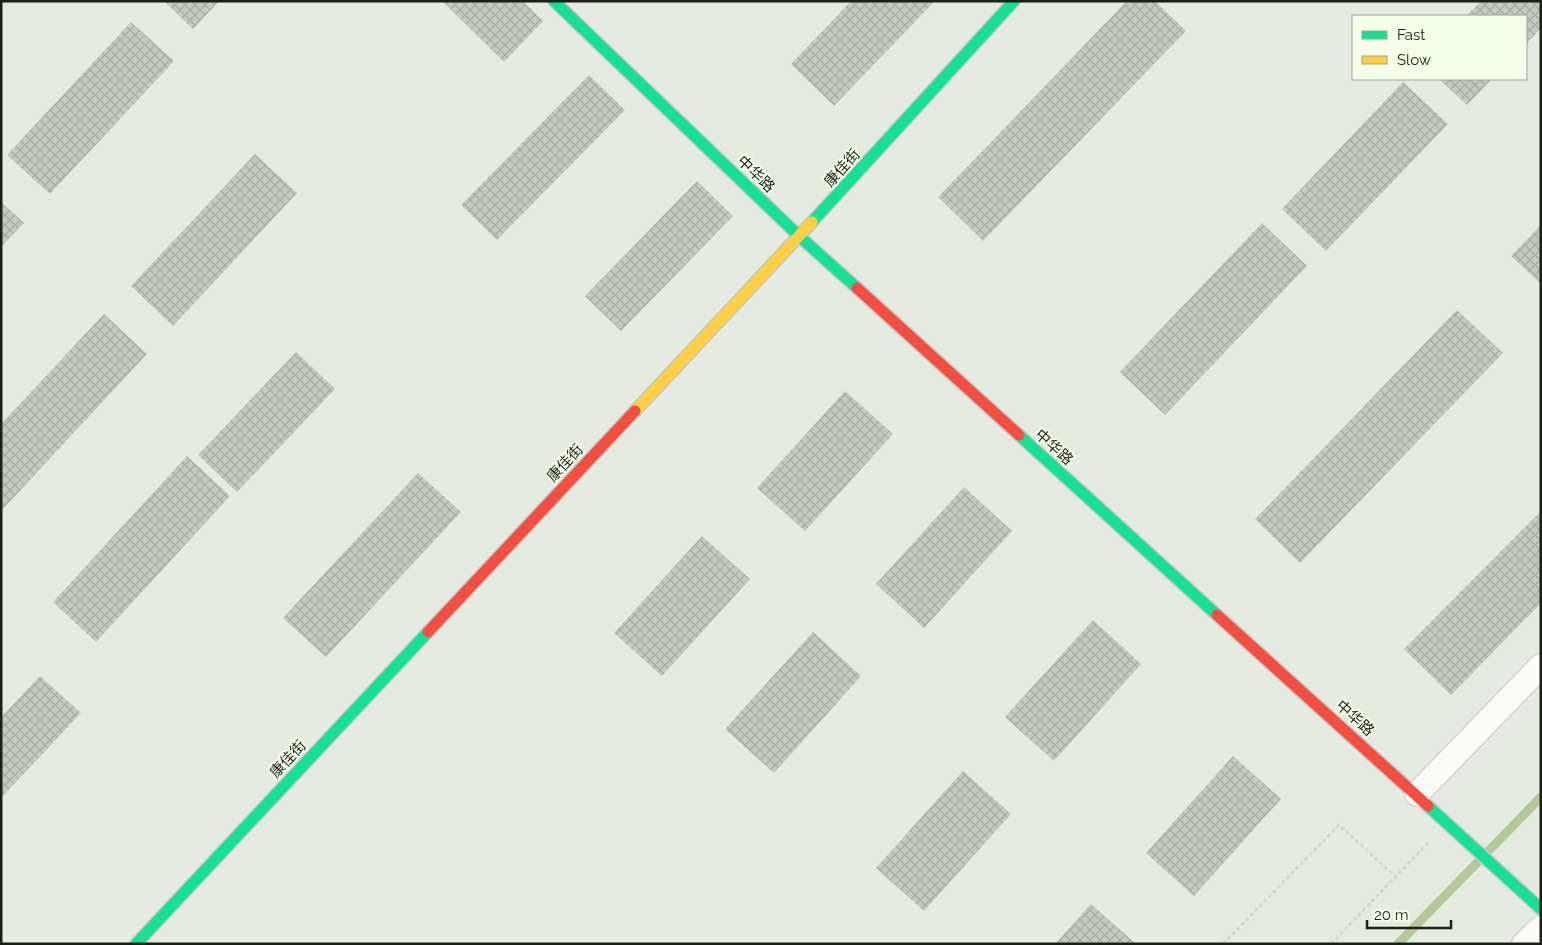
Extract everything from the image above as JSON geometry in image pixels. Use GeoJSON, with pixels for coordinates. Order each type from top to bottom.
{"type":"FeatureCollection","features":[{"type":"Feature","properties":{"kind":"street","name":"中华路"},"geometry":{"type":"LineString","coordinates":[[554,1],[799,236],[1541,908]]}},
{"type":"Feature","properties":{"kind":"street","name":"康佳街"},"geometry":{"type":"LineString","coordinates":[[136,944],[799,236],[1014,1]]}},
{"type":"Feature","properties":{"kind":"street"},"geometry":{"type":"LineString","coordinates":[[1417,794],[1541,666]]}},
{"type":"Feature","properties":{"kind":"street"},"geometry":{"type":"LineString","coordinates":[[1524,944],[1541,928]]}},
{"type":"Feature","properties":{"kind":"path"},"geometry":{"type":"LineString","coordinates":[[1332,944],[1447,822]]}},
{"type":"Feature","properties":{"kind":"path"},"geometry":{"type":"LineString","coordinates":[[1222,944],[1339,825],[1396,877]]}},
{"type":"Feature","properties":{"kind":"building"},"geometry":{"type":"Polygon","coordinates":[[[164,1],[219,1],[193,29],[164,1]]]}},
{"type":"Feature","properties":{"kind":"building"},"geometry":{"type":"Polygon","coordinates":[[[442,1],[523,1],[543,21],[504,62],[442,1]]]}},
{"type":"Feature","properties":{"kind":"building"},"geometry":{"type":"Polygon","coordinates":[[[851,1],[935,1],[834,106],[791,64],[851,1]]]}},
{"type":"Feature","properties":{"kind":"building"},"geometry":{"type":"Polygon","coordinates":[[[1127,1],[1155,1],[1186,31],[983,241],[938,197],[1127,1]]]}},
{"type":"Feature","properties":{"kind":"building"},"geometry":{"type":"Polygon","coordinates":[[[1481,1],[1541,1],[1541,28],[1527,43],[1527,15],[1467,15],[1481,1]]]}},
{"type":"Feature","properties":{"kind":"building"},"geometry":{"type":"Polygon","coordinates":[[[131,22],[174,61],[50,194],[7,155],[131,22]]]}},
{"type":"Feature","properties":{"kind":"building"},"geometry":{"type":"Polygon","coordinates":[[[589,75],[625,110],[497,240],[461,205],[589,75]]]}},
{"type":"Feature","properties":{"kind":"building"},"geometry":{"type":"Polygon","coordinates":[[[1440,80],[1491,80],[1467,105],[1440,80]]]}},
{"type":"Feature","properties":{"kind":"building"},"geometry":{"type":"Polygon","coordinates":[[[1403,82],[1448,124],[1326,251],[1282,209],[1403,82]]]}},
{"type":"Feature","properties":{"kind":"building"},"geometry":{"type":"Polygon","coordinates":[[[255,154],[297,193],[173,326],[131,286],[255,154]]]}},
{"type":"Feature","properties":{"kind":"building"},"geometry":{"type":"Polygon","coordinates":[[[697,181],[733,216],[621,331],[585,296],[697,181]]]}},
{"type":"Feature","properties":{"kind":"building"},"geometry":{"type":"Polygon","coordinates":[[[1,202],[24,223],[1,247],[1,202]]]}},
{"type":"Feature","properties":{"kind":"building"},"geometry":{"type":"Polygon","coordinates":[[[1262,223],[1307,266],[1165,415],[1120,372],[1262,223]]]}},
{"type":"Feature","properties":{"kind":"building"},"geometry":{"type":"Polygon","coordinates":[[[1541,225],[1541,284],[1511,256],[1541,225]]]}},
{"type":"Feature","properties":{"kind":"building"},"geometry":{"type":"Polygon","coordinates":[[[1457,310],[1503,353],[1300,563],[1255,519],[1457,310]]]}},
{"type":"Feature","properties":{"kind":"building"},"geometry":{"type":"Polygon","coordinates":[[[104,314],[147,354],[1,511],[1,424],[104,314]]]}},
{"type":"Feature","properties":{"kind":"building"},"geometry":{"type":"Polygon","coordinates":[[[296,352],[335,389],[237,492],[198,455],[296,352]]]}},
{"type":"Feature","properties":{"kind":"building"},"geometry":{"type":"Polygon","coordinates":[[[845,391],[893,434],[805,531],[757,488],[845,391]]]}},
{"type":"Feature","properties":{"kind":"building"},"geometry":{"type":"Polygon","coordinates":[[[187,456],[230,496],[96,642],[53,602],[187,456]]]}},
{"type":"Feature","properties":{"kind":"building"},"geometry":{"type":"Polygon","coordinates":[[[418,473],[461,512],[326,657],[283,618],[418,473]]]}},
{"type":"Feature","properties":{"kind":"building"},"geometry":{"type":"Polygon","coordinates":[[[964,487],[1012,531],[924,628],[876,584],[964,487]]]}},
{"type":"Feature","properties":{"kind":"building"},"geometry":{"type":"Polygon","coordinates":[[[1541,511],[1541,603],[1451,695],[1404,649],[1541,511]]]}},
{"type":"Feature","properties":{"kind":"building"},"geometry":{"type":"Polygon","coordinates":[[[702,536],[750,579],[662,676],[614,633],[702,536]]]}},
{"type":"Feature","properties":{"kind":"building"},"geometry":{"type":"Polygon","coordinates":[[[1093,620],[1141,664],[1054,761],[1005,717],[1093,620]]]}},
{"type":"Feature","properties":{"kind":"building"},"geometry":{"type":"Polygon","coordinates":[[[813,632],[861,676],[774,773],[725,729],[813,632]]]}},
{"type":"Feature","properties":{"kind":"building"},"geometry":{"type":"Polygon","coordinates":[[[40,676],[81,713],[1,798],[1,717],[40,676]]]}},
{"type":"Feature","properties":{"kind":"building"},"geometry":{"type":"Polygon","coordinates":[[[1233,756],[1281,799],[1194,896],[1146,853],[1233,756]]]}},
{"type":"Feature","properties":{"kind":"building"},"geometry":{"type":"Polygon","coordinates":[[[963,771],[1011,814],[924,911],[876,868],[963,771]]]}},
{"type":"Feature","properties":{"kind":"building"},"geometry":{"type":"Polygon","coordinates":[[[1091,904],[1136,944],[1055,944],[1091,904]]]}},
{"type":"Feature","properties":{"kind":"waterway"},"geometry":{"type":"LineString","coordinates":[[1398,944],[1541,797]]}},
{"type":"Feature","properties":{"kind":"traffic: fast"},"geometry":{"type":"LineString","coordinates":[[554,1],[799,236],[857,288]]}},
{"type":"Feature","properties":{"kind":"traffic: fast"},"geometry":{"type":"LineString","coordinates":[[812,222],[1014,1]]}},
{"type":"Feature","properties":{"kind":"traffic: fast"},"geometry":{"type":"LineString","coordinates":[[1019,435],[1217,615]]}},
{"type":"Feature","properties":{"kind":"traffic: fast"},"geometry":{"type":"LineString","coordinates":[[136,944],[428,632]]}},
{"type":"Feature","properties":{"kind":"traffic: fast"},"geometry":{"type":"LineString","coordinates":[[1428,806],[1541,909]]}},
{"type":"Feature","properties":{"kind":"traffic: slow"},"geometry":{"type":"LineString","coordinates":[[635,411],[812,222]]}},
{"type":"Feature","properties":{"kind":"traffic: jam"},"geometry":{"type":"LineString","coordinates":[[857,288],[1019,435]]}},
{"type":"Feature","properties":{"kind":"traffic: jam"},"geometry":{"type":"LineString","coordinates":[[428,632],[635,411]]}},
{"type":"Feature","properties":{"kind":"traffic: jam"},"geometry":{"type":"LineString","coordinates":[[1217,615],[1428,806]]}}]}
